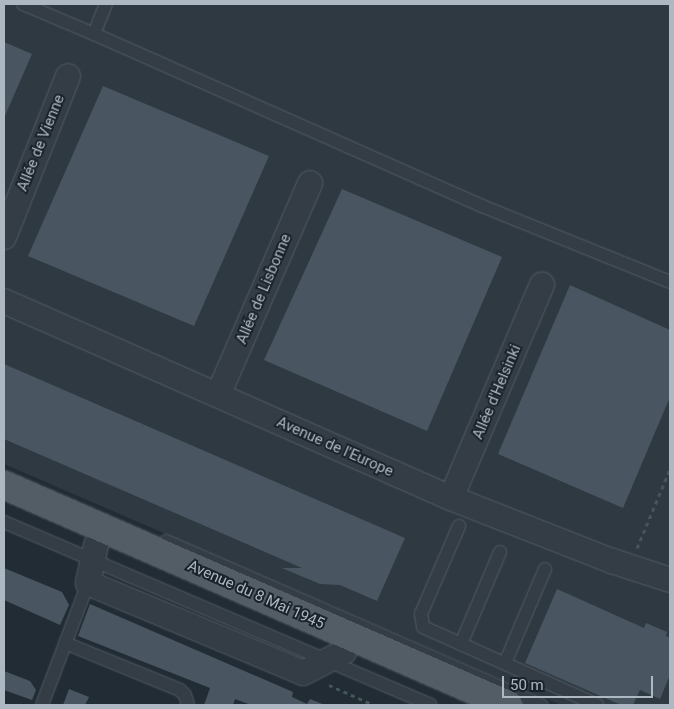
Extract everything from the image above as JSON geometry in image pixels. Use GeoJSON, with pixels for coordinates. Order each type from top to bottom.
{"type":"FeatureCollection","features":[{"type":"Feature","properties":{"kind":"main road","name":"Avenue du 8 Mai 1945"},"geometry":{"type":"LineString","coordinates":[[4,485],[508,705]]}},
{"type":"Feature","properties":{"kind":"main road","name":"Avenue du 8 Mai 1945"},"geometry":{"type":"LineString","coordinates":[[4,506],[95,553],[336,656],[465,705]]}},
{"type":"Feature","properties":{"kind":"street","name":"Allée de Vienne"},"geometry":{"type":"LineString","coordinates":[[4,237],[68,76]]}},
{"type":"Feature","properties":{"kind":"street","name":"Allée de Lisbonne"},"geometry":{"type":"LineString","coordinates":[[218,395],[310,183]]}},
{"type":"Feature","properties":{"kind":"street","name":"Allée d'Helsinki"},"geometry":{"type":"LineString","coordinates":[[451,498],[542,285]]}},
{"type":"Feature","properties":{"kind":"street","name":"Avenue de l'Europe"},"geometry":{"type":"LineString","coordinates":[[4,301],[451,498],[629,567],[670,580]]}},
{"type":"Feature","properties":{"kind":"street"},"geometry":{"type":"LineString","coordinates":[[95,553],[88,583],[303,673],[336,656]]}},
{"type":"Feature","properties":{"kind":"lane"},"geometry":{"type":"LineString","coordinates":[[23,4],[482,206],[670,282]]}},
{"type":"Feature","properties":{"kind":"lane"},"geometry":{"type":"LineString","coordinates":[[94,34],[106,4]]}},
{"type":"Feature","properties":{"kind":"lane"},"geometry":{"type":"LineString","coordinates":[[4,522],[95,553]]}},
{"type":"Feature","properties":{"kind":"lane"},"geometry":{"type":"LineString","coordinates":[[458,526],[421,614],[423,627],[597,705]]}},
{"type":"Feature","properties":{"kind":"lane"},"geometry":{"type":"LineString","coordinates":[[157,537],[542,705]]}},
{"type":"Feature","properties":{"kind":"lane"},"geometry":{"type":"LineString","coordinates":[[461,644],[500,552]]}},
{"type":"Feature","properties":{"kind":"lane"},"geometry":{"type":"LineString","coordinates":[[505,664],[546,569]]}},
{"type":"Feature","properties":{"kind":"lane"},"geometry":{"type":"LineString","coordinates":[[42,705],[88,583]]}},
{"type":"Feature","properties":{"kind":"lane"},"geometry":{"type":"LineString","coordinates":[[65,643],[180,690],[185,695],[188,705]]}},
{"type":"Feature","properties":{"kind":"lane"},"geometry":{"type":"LineString","coordinates":[[336,656],[430,705]]}},
{"type":"Feature","properties":{"kind":"path"},"geometry":{"type":"LineString","coordinates":[[629,567],[670,469]]}},
{"type":"Feature","properties":{"kind":"path"},"geometry":{"type":"LineString","coordinates":[[303,673],[374,705]]}},
{"type":"Feature","properties":{"kind":"shaded area"},"geometry":{"type":"Polygon","coordinates":[[[4,4],[670,4],[670,705],[561,705],[4,464],[4,4]]]}},
{"type":"Feature","properties":{"kind":"building"},"geometry":{"type":"Polygon","coordinates":[[[4,42],[32,54],[4,118],[4,42]]]}},
{"type":"Feature","properties":{"kind":"building"},"geometry":{"type":"Polygon","coordinates":[[[103,86],[269,156],[194,326],[28,256],[103,86]]]}},
{"type":"Feature","properties":{"kind":"building"},"geometry":{"type":"Polygon","coordinates":[[[342,189],[502,257],[427,431],[264,360],[342,189]]]}},
{"type":"Feature","properties":{"kind":"building"},"geometry":{"type":"Polygon","coordinates":[[[570,285],[670,330],[670,397],[623,508],[498,454],[570,285]]]}},
{"type":"Feature","properties":{"kind":"building"},"geometry":{"type":"Polygon","coordinates":[[[4,364],[405,538],[377,601],[340,585],[320,584],[282,568],[302,568],[4,439],[4,364]]]}},
{"type":"Feature","properties":{"kind":"building"},"geometry":{"type":"Polygon","coordinates":[[[4,568],[62,592],[69,605],[60,625],[4,600],[4,568]]]}},
{"type":"Feature","properties":{"kind":"building"},"geometry":{"type":"Polygon","coordinates":[[[557,589],[644,628],[646,623],[667,632],[666,636],[670,638],[670,675],[660,699],[640,690],[633,705],[621,705],[525,663],[557,589]]]}},
{"type":"Feature","properties":{"kind":"building"},"geometry":{"type":"Polygon","coordinates":[[[90,604],[293,692],[292,697],[307,704],[310,699],[325,705],[251,705],[235,699],[233,705],[204,705],[210,688],[78,636],[90,604]]]}},
{"type":"Feature","properties":{"kind":"building"},"geometry":{"type":"Polygon","coordinates":[[[4,671],[30,681],[36,690],[32,700],[4,690],[4,671]]]}},
{"type":"Feature","properties":{"kind":"building"},"geometry":{"type":"Polygon","coordinates":[[[69,689],[89,697],[85,705],[63,705],[69,689]]]}}]}
